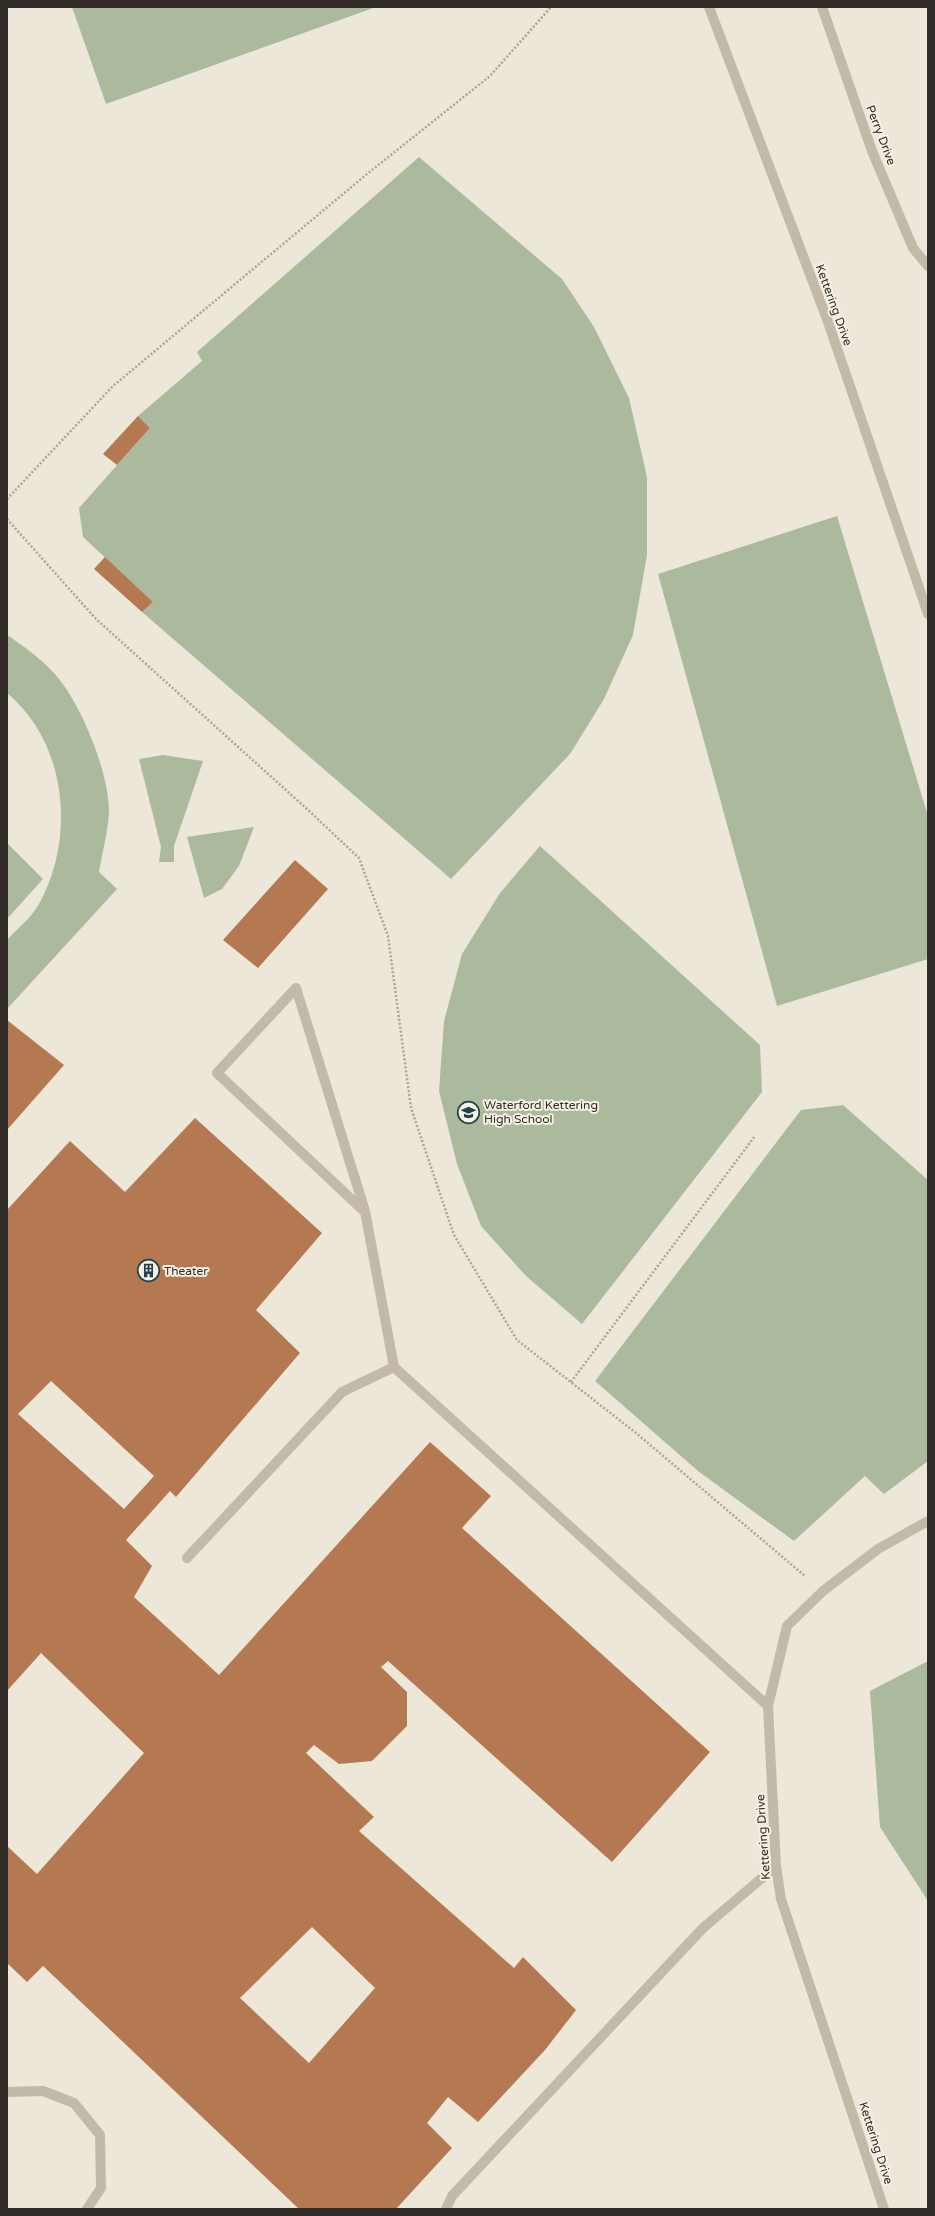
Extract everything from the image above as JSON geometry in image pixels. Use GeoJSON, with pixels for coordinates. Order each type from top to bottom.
{"type":"FeatureCollection","features":[{"type":"Feature","properties":{"kind":"street","name":"Kettering Drive"},"geometry":{"type":"LineString","coordinates":[[709,7],[828,322],[928,614]]}},
{"type":"Feature","properties":{"kind":"street","name":"Perry Drive"},"geometry":{"type":"LineString","coordinates":[[822,7],[872,151],[913,248],[928,266]]}},
{"type":"Feature","properties":{"kind":"street"},"geometry":{"type":"LineString","coordinates":[[365,1211],[217,1073],[296,988],[365,1211],[394,1367],[768,1706]]}},
{"type":"Feature","properties":{"kind":"street"},"geometry":{"type":"LineString","coordinates":[[187,1558],[342,1392],[394,1367]]}},
{"type":"Feature","properties":{"kind":"street","name":"Kettering Drive"},"geometry":{"type":"LineString","coordinates":[[884,2209],[781,1898],[776,1866],[768,1706],[788,1626],[823,1591],[878,1549],[928,1521]]}},
{"type":"Feature","properties":{"kind":"street"},"geometry":{"type":"LineString","coordinates":[[446,2209],[458,2190],[703,1928],[776,1866]]}},
{"type":"Feature","properties":{"kind":"street"},"geometry":{"type":"LineString","coordinates":[[7,2092],[43,2091],[74,2103],[100,2135],[101,2188],[87,2209]]}},
{"type":"Feature","properties":{"kind":"path"},"geometry":{"type":"LineString","coordinates":[[7,499],[113,386],[366,174],[490,76],[551,7]]}},
{"type":"Feature","properties":{"kind":"path"},"geometry":{"type":"LineString","coordinates":[[7,519],[96,619],[301,803],[359,858],[388,936],[411,1108],[454,1235],[517,1340],[636,1434],[823,1591]]}},
{"type":"Feature","properties":{"kind":"path"},"geometry":{"type":"LineString","coordinates":[[571,1382],[756,1136]]}},
{"type":"Feature","properties":{"kind":"green space"},"geometry":{"type":"Polygon","coordinates":[[[72,7],[376,7],[106,104],[72,7]]]}},
{"type":"Feature","properties":{"kind":"green space"},"geometry":{"type":"Polygon","coordinates":[[[419,157],[562,279],[594,327],[629,398],[647,477],[647,555],[633,635],[604,699],[570,754],[451,879],[142,612],[153,602],[83,537],[79,508],[150,428],[138,416],[202,361],[197,352],[419,157]]]}},
{"type":"Feature","properties":{"kind":"green space"},"geometry":{"type":"Polygon","coordinates":[[[837,516],[928,816],[928,959],[777,1006],[658,574],[837,516]]]}},
{"type":"Feature","properties":{"kind":"green space"},"geometry":{"type":"Polygon","coordinates":[[[7,635],[39,658],[60,680],[81,714],[88,730],[101,764],[108,797],[109,812],[99,872],[117,889],[7,1009],[7,940],[36,909],[51,878],[58,850],[61,821],[59,792],[53,764],[43,738],[27,714],[7,693],[7,635]]]}},
{"type":"Feature","properties":{"kind":"green space"},"geometry":{"type":"Polygon","coordinates":[[[163,755],[203,761],[174,846],[174,862],[159,862],[161,847],[139,759],[163,755]]]}},
{"type":"Feature","properties":{"kind":"green space"},"geometry":{"type":"Polygon","coordinates":[[[254,827],[239,866],[222,889],[204,898],[187,837],[254,827]]]}},
{"type":"Feature","properties":{"kind":"green space"},"geometry":{"type":"Polygon","coordinates":[[[7,843],[43,879],[7,919],[7,843]]]}},
{"type":"Feature","properties":{"kind":"green space"},"geometry":{"type":"Polygon","coordinates":[[[540,846],[760,1045],[762,1092],[582,1324],[526,1276],[481,1226],[457,1164],[439,1091],[444,1021],[462,954],[500,893],[540,846]]]}},
{"type":"Feature","properties":{"kind":"green space"},"geometry":{"type":"Polygon","coordinates":[[[843,1105],[928,1180],[928,1461],[884,1494],[865,1476],[794,1541],[698,1471],[595,1381],[801,1110],[843,1105]]]}},
{"type":"Feature","properties":{"kind":"green space"},"geometry":{"type":"Polygon","coordinates":[[[928,1661],[928,1901],[880,1827],[870,1691],[928,1661]]]}},
{"type":"Feature","properties":{"kind":"building"},"geometry":{"type":"Polygon","coordinates":[[[138,416],[150,428],[117,465],[103,454],[138,416]]]}},
{"type":"Feature","properties":{"kind":"building"},"geometry":{"type":"Polygon","coordinates":[[[105,557],[153,602],[142,612],[94,569],[105,557]]]}},
{"type":"Feature","properties":{"kind":"building"},"geometry":{"type":"Polygon","coordinates":[[[295,860],[328,889],[258,968],[223,940],[295,860]]]}},
{"type":"Feature","properties":{"kind":"building"},"geometry":{"type":"Polygon","coordinates":[[[7,1020],[64,1065],[7,1130],[7,1020]]]}},
{"type":"Feature","properties":{"kind":"building"},"geometry":{"type":"Polygon","coordinates":[[[195,1118],[322,1233],[256,1310],[300,1353],[176,1497],[170,1491],[126,1540],[152,1566],[134,1597],[219,1675],[430,1442],[491,1496],[462,1528],[710,1752],[612,1862],[388,1661],[381,1667],[407,1692],[407,1726],[372,1761],[339,1764],[314,1745],[306,1753],[374,1817],[359,1831],[514,1968],[523,1957],[576,2010],[545,2050],[478,2122],[448,2097],[427,2123],[452,2148],[396,2209],[299,2209],[43,1966],[27,1982],[7,1963],[7,1846],[37,1874],[144,1753],[41,1653],[7,1691],[7,1210],[70,1141],[125,1192],[195,1118]],[[51,1381],[18,1414],[124,1509],[154,1476],[51,1381]],[[312,1927],[240,1998],[309,2063],[375,1988],[312,1927]]]}},
{"type":"Feature","properties":{"kind":"place","name":"Waterford Kettering High School"},"geometry":{"type":"Point","coordinates":[468,1112]}},
{"type":"Feature","properties":{"kind":"place","name":"Theater"},"geometry":{"type":"Point","coordinates":[148,1271]}}]}
